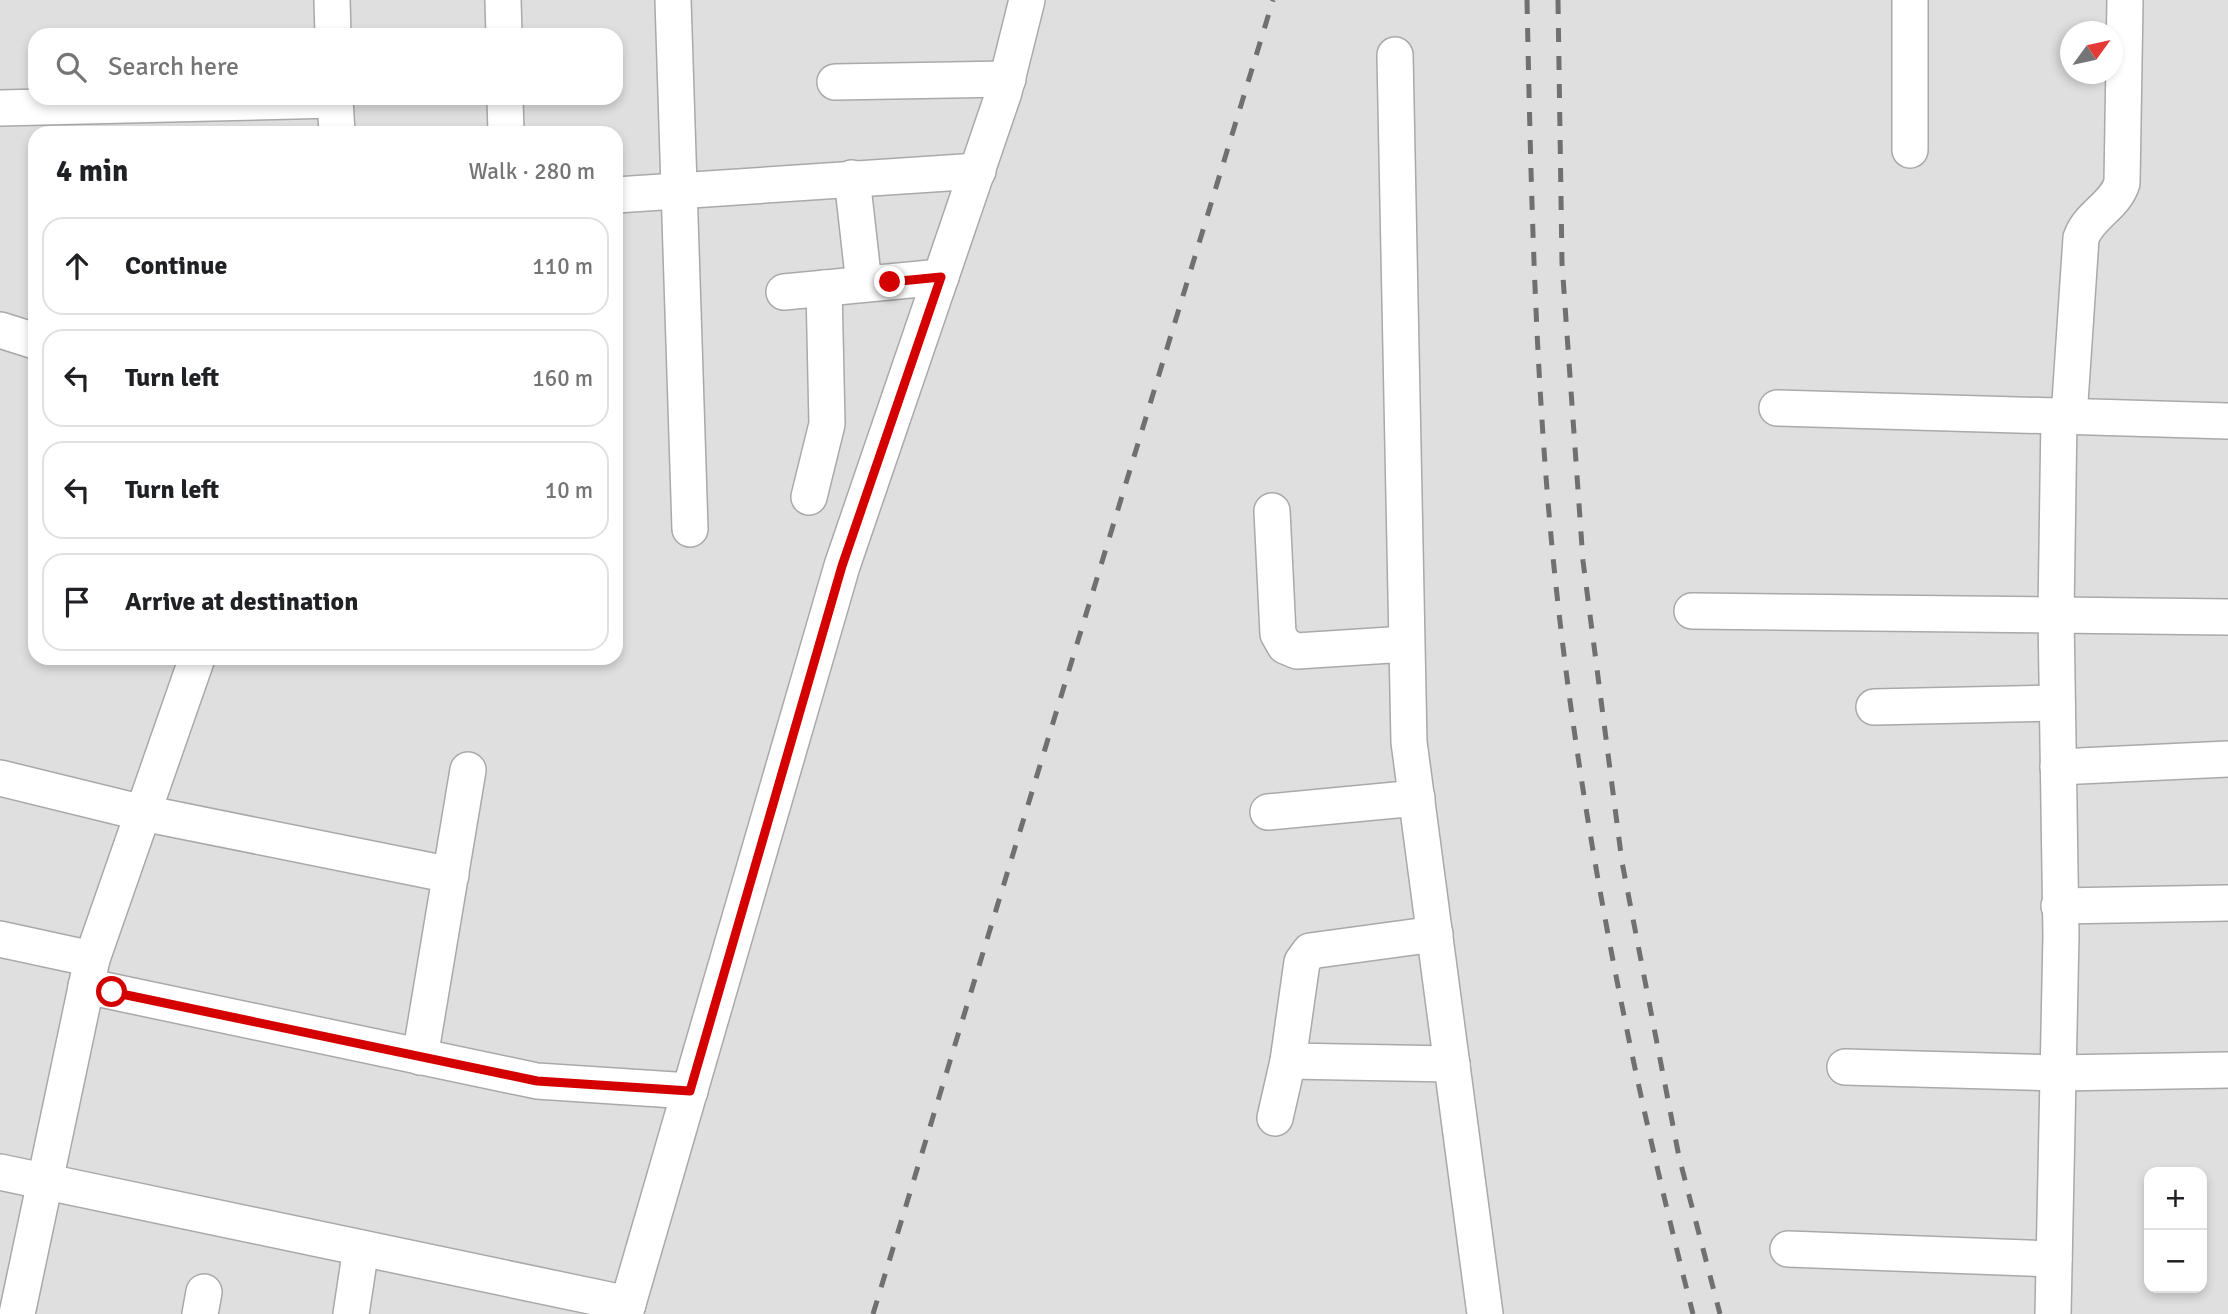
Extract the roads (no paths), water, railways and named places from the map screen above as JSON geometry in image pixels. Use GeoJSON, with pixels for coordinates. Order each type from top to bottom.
{"type":"FeatureCollection","features":[{"type":"Feature","properties":{"kind":"street"},"geometry":{"type":"LineString","coordinates":[[332,0],[333,28]]}},
{"type":"Feature","properties":{"kind":"street"},"geometry":{"type":"LineString","coordinates":[[503,0],[504,28]]}},
{"type":"Feature","properties":{"kind":"street"},"geometry":{"type":"LineString","coordinates":[[673,0],[690,529]]}},
{"type":"Feature","properties":{"kind":"street"},"geometry":{"type":"LineString","coordinates":[[0,1172],[361,1248],[626,1309],[842,566],[978,171],[1008,79],[1027,0]]}},
{"type":"Feature","properties":{"kind":"street"},"geometry":{"type":"LineString","coordinates":[[1910,0],[1910,150]]}},
{"type":"Feature","properties":{"kind":"street"},"geometry":{"type":"LineString","coordinates":[[2053,1314],[2059,906],[2056,614],[2064,417],[2081,238],[2086,223],[2119,192],[2122,183],[2125,0]]}},
{"type":"Feature","properties":{"kind":"street"},"geometry":{"type":"LineString","coordinates":[[1395,55],[1409,742],[1485,1314]]}},
{"type":"Feature","properties":{"kind":"street"},"geometry":{"type":"LineString","coordinates":[[835,82],[1008,79]]}},
{"type":"Feature","properties":{"kind":"street"},"geometry":{"type":"LineString","coordinates":[[505,105],[506,126]]}},
{"type":"Feature","properties":{"kind":"street"},"geometry":{"type":"LineString","coordinates":[[0,108],[336,110]]}},
{"type":"Feature","properties":{"kind":"street"},"geometry":{"type":"LineString","coordinates":[[623,194],[679,188],[978,171]]}},
{"type":"Feature","properties":{"kind":"street"},"geometry":{"type":"LineString","coordinates":[[852,178],[864,284]]}},
{"type":"Feature","properties":{"kind":"street"},"geometry":{"type":"LineString","coordinates":[[784,292],[941,277]]}},
{"type":"Feature","properties":{"kind":"street"},"geometry":{"type":"LineString","coordinates":[[809,497],[827,424],[824,288]]}},
{"type":"Feature","properties":{"kind":"street"},"geometry":{"type":"LineString","coordinates":[[0,330],[28,339]]}},
{"type":"Feature","properties":{"kind":"street"},"geometry":{"type":"LineString","coordinates":[[1777,408],[2228,421]]}},
{"type":"Feature","properties":{"kind":"street"},"geometry":{"type":"LineString","coordinates":[[1272,511],[1278,634],[1284,646],[1297,651],[1406,644]]}},
{"type":"Feature","properties":{"kind":"street"},"geometry":{"type":"LineString","coordinates":[[1692,611],[2228,617]]}},
{"type":"Feature","properties":{"kind":"street"},"geometry":{"type":"LineString","coordinates":[[17,1314],[89,972],[195,665]]}},
{"type":"Feature","properties":{"kind":"street"},"geometry":{"type":"LineString","coordinates":[[1874,707],[2057,703]]}},
{"type":"Feature","properties":{"kind":"street"},"geometry":{"type":"LineString","coordinates":[[2058,766],[2228,759]]}},
{"type":"Feature","properties":{"kind":"street"},"geometry":{"type":"LineString","coordinates":[[420,1057],[468,770]]}},
{"type":"Feature","properties":{"kind":"street"},"geometry":{"type":"LineString","coordinates":[[0,778],[143,813],[450,875]]}},
{"type":"Feature","properties":{"kind":"street"},"geometry":{"type":"LineString","coordinates":[[1268,812],[1417,798]]}},
{"type":"Feature","properties":{"kind":"street"},"geometry":{"type":"LineString","coordinates":[[2059,906],[2228,903]]}},
{"type":"Feature","properties":{"kind":"street"},"geometry":{"type":"LineString","coordinates":[[1275,1118],[1288,1061],[1302,962],[1310,951],[1434,934]]}},
{"type":"Feature","properties":{"kind":"street"},"geometry":{"type":"LineString","coordinates":[[0,939],[89,972],[420,1057],[537,1081],[690,1091]]}},
{"type":"Feature","properties":{"kind":"street"},"geometry":{"type":"LineString","coordinates":[[1288,1061],[1452,1064]]}},
{"type":"Feature","properties":{"kind":"street"},"geometry":{"type":"LineString","coordinates":[[1845,1067],[2058,1073],[2228,1070]]}},
{"type":"Feature","properties":{"kind":"street"},"geometry":{"type":"LineString","coordinates":[[351,1314],[361,1248]]}},
{"type":"Feature","properties":{"kind":"street"},"geometry":{"type":"LineString","coordinates":[[1788,1249],[2054,1259]]}},
{"type":"Feature","properties":{"kind":"railway"},"geometry":{"type":"LineString","coordinates":[[873,1314],[1273,0]]}},
{"type":"Feature","properties":{"kind":"railway"},"geometry":{"type":"LineString","coordinates":[[1527,0],[1532,213],[1542,425],[1565,661],[1593,849],[1628,1036],[1693,1314]]}},
{"type":"Feature","properties":{"kind":"railway"},"geometry":{"type":"LineString","coordinates":[[1558,0],[1562,263],[1583,561],[1622,862],[1679,1157],[1720,1314]]}}]}
